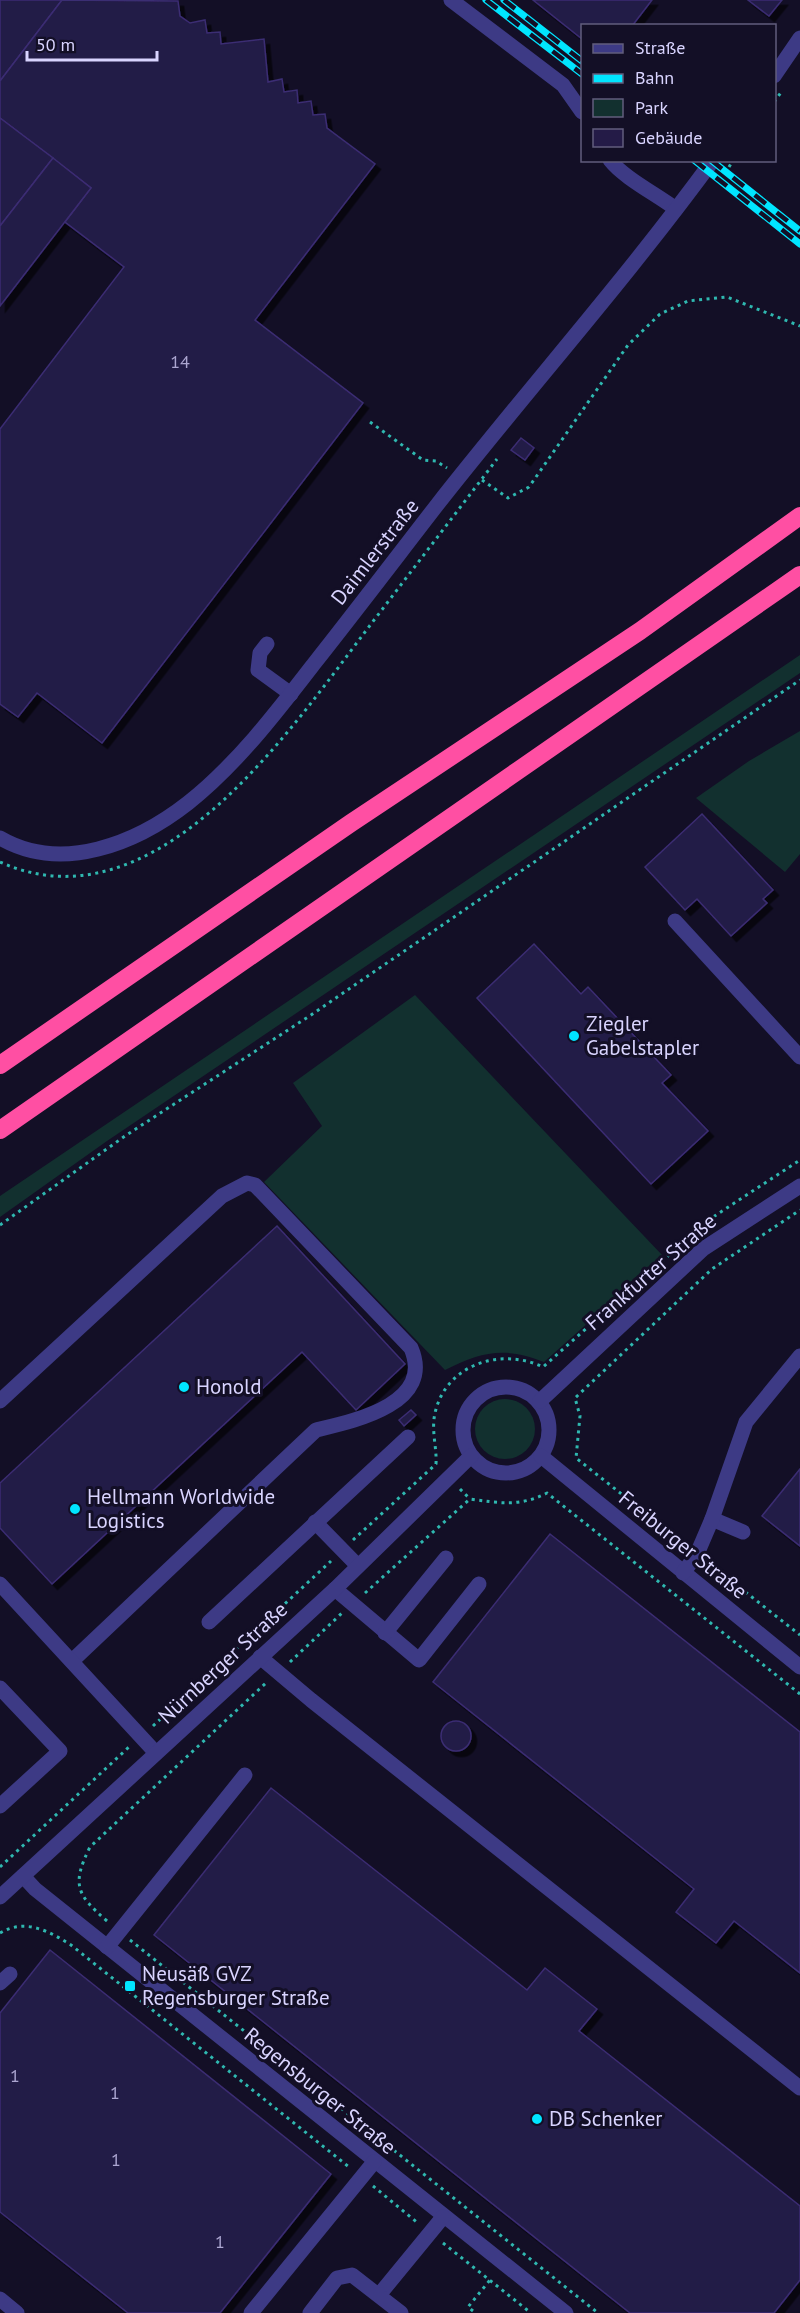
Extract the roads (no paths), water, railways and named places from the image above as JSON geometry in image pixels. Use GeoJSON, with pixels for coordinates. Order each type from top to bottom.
{"type":"FeatureCollection","features":[{"type":"Feature","properties":{"kind":"highway"},"geometry":{"type":"LineString","coordinates":[[0,1065],[351,823],[640,631],[800,516]]}},
{"type":"Feature","properties":{"kind":"highway"},"geometry":{"type":"LineString","coordinates":[[0,1130],[800,575]]}},
{"type":"Feature","properties":{"kind":"street"},"geometry":{"type":"LineString","coordinates":[[451,0],[563,85],[581,111]]}},
{"type":"Feature","properties":{"kind":"street"},"geometry":{"type":"LineString","coordinates":[[776,73],[800,39]]}},
{"type":"Feature","properties":{"kind":"street"},"geometry":{"type":"LineString","coordinates":[[612,162],[619,171],[651,190],[676,209]]}},
{"type":"Feature","properties":{"kind":"street","name":"Daimlerstraße"},"geometry":{"type":"LineString","coordinates":[[0,838],[28,849],[71,853],[114,846],[139,834],[189,802],[224,770],[291,694],[466,469],[711,162]]}},
{"type":"Feature","properties":{"kind":"street"},"geometry":{"type":"LineString","coordinates":[[267,644],[260,653],[258,670],[291,694]]}},
{"type":"Feature","properties":{"kind":"street"},"geometry":{"type":"LineString","coordinates":[[675,921],[800,1057]]}},
{"type":"Feature","properties":{"kind":"street"},"geometry":{"type":"LineString","coordinates":[[0,1401],[222,1196],[247,1183],[255,1185],[411,1348],[416,1358],[417,1372],[407,1389],[388,1407],[363,1419],[316,1430],[72,1660]]}},
{"type":"Feature","properties":{"kind":"street","name":"Frankfurter Straße"},"geometry":{"type":"LineString","coordinates":[[540,1401],[703,1249],[800,1186]]}},
{"type":"Feature","properties":{"kind":"street"},"geometry":{"type":"LineString","coordinates":[[683,1573],[697,1554],[712,1519],[746,1422],[800,1356]]}},
{"type":"Feature","properties":{"kind":"street"},"geometry":{"type":"LineString","coordinates":[[499,1387],[514,1387],[528,1392],[540,1401],[550,1425],[549,1438],[541,1456],[525,1469],[511,1473],[496,1472],[482,1467],[471,1456],[464,1443],[462,1428],[465,1414],[479,1396],[499,1387]]}},
{"type":"Feature","properties":{"kind":"street"},"geometry":{"type":"LineString","coordinates":[[208,1622],[408,1437]]}},
{"type":"Feature","properties":{"kind":"street","name":"Nürnberger Straße"},"geometry":{"type":"LineString","coordinates":[[0,1897],[334,1589],[471,1456]]}},
{"type":"Feature","properties":{"kind":"street","name":"Freiburger Straße"},"geometry":{"type":"LineString","coordinates":[[541,1456],[800,1667]]}},
{"type":"Feature","properties":{"kind":"street"},"geometry":{"type":"LineString","coordinates":[[712,1519],[743,1532]]}},
{"type":"Feature","properties":{"kind":"street"},"geometry":{"type":"LineString","coordinates":[[315,1522],[358,1566]]}},
{"type":"Feature","properties":{"kind":"street"},"geometry":{"type":"LineString","coordinates":[[386,1633],[446,1558]]}},
{"type":"Feature","properties":{"kind":"street"},"geometry":{"type":"LineString","coordinates":[[0,1584],[156,1753]]}},
{"type":"Feature","properties":{"kind":"street"},"geometry":{"type":"LineString","coordinates":[[334,1589],[419,1660],[480,1584]]}},
{"type":"Feature","properties":{"kind":"street"},"geometry":{"type":"LineString","coordinates":[[260,1657],[277,1673],[800,2088]]}},
{"type":"Feature","properties":{"kind":"street"},"geometry":{"type":"LineString","coordinates":[[0,1688],[60,1751],[0,1806]]}},
{"type":"Feature","properties":{"kind":"street"},"geometry":{"type":"LineString","coordinates":[[108,1947],[245,1775]]}},
{"type":"Feature","properties":{"kind":"street","name":"Regensburger Straße"},"geometry":{"type":"LineString","coordinates":[[23,1876],[35,1889],[374,2162],[566,2313]]}},
{"type":"Feature","properties":{"kind":"street"},"geometry":{"type":"LineString","coordinates":[[251,2313],[374,2162]]}},
{"type":"Feature","properties":{"kind":"street"},"geometry":{"type":"LineString","coordinates":[[380,2295],[443,2217]]}},
{"type":"Feature","properties":{"kind":"street"},"geometry":{"type":"LineString","coordinates":[[310,2313],[337,2278],[352,2275],[401,2313]]}},
{"type":"Feature","properties":{"kind":"street"},"geometry":{"type":"LineString","coordinates":[[0,2299],[17,2313]]}},
{"type":"Feature","properties":{"kind":"railway"},"geometry":{"type":"LineString","coordinates":[[486,0],[581,73]]}},
{"type":"Feature","properties":{"kind":"railway"},"geometry":{"type":"LineString","coordinates":[[504,0],[581,60]]}},
{"type":"Feature","properties":{"kind":"railway"},"geometry":{"type":"LineString","coordinates":[[697,162],[800,244]]}},
{"type":"Feature","properties":{"kind":"railway"},"geometry":{"type":"LineString","coordinates":[[714,162],[800,231]]}},
{"type":"Feature","properties":{"kind":"place","name":"Ziegler Gabelstapler"},"geometry":{"type":"Point","coordinates":[574,1036]}},
{"type":"Feature","properties":{"kind":"place","name":"Honold"},"geometry":{"type":"Point","coordinates":[184,1387]}},
{"type":"Feature","properties":{"kind":"place","name":"Hellmann Worldwide Logistics"},"geometry":{"type":"Point","coordinates":[75,1509]}},
{"type":"Feature","properties":{"kind":"place","name":"Neusäß GVZ Regensburger Straße"},"geometry":{"type":"Point","coordinates":[130,1986]}},
{"type":"Feature","properties":{"kind":"place","name":"DB Schenker"},"geometry":{"type":"Point","coordinates":[537,2119]}}]}
